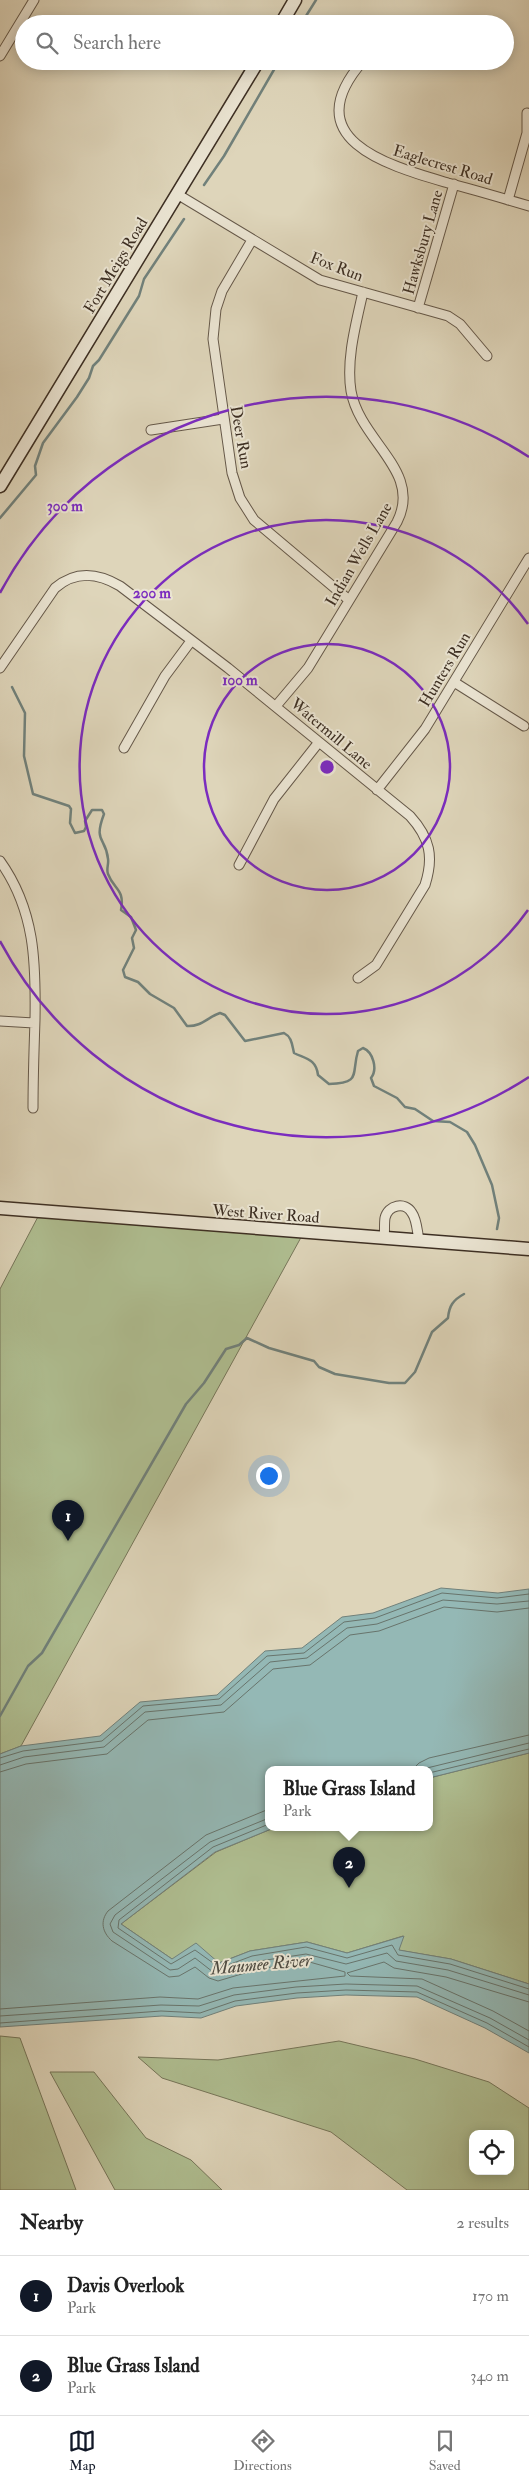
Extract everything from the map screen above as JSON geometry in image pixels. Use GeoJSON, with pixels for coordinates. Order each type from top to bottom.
{"type":"FeatureCollection","features":[{"type":"Feature","properties":{"kind":"main road"},"geometry":{"type":"LineString","coordinates":[[286,15],[295,0]]}},
{"type":"Feature","properties":{"kind":"main road","name":"Fort Meigs Road"},"geometry":{"type":"LineString","coordinates":[[0,486],[253,70]]}},
{"type":"Feature","properties":{"kind":"main road","name":"West River Road"},"geometry":{"type":"LineString","coordinates":[[0,1208],[529,1249]]}},
{"type":"Feature","properties":{"kind":"street"},"geometry":{"type":"LineString","coordinates":[[25,15],[34,0]]}},
{"type":"Feature","properties":{"kind":"street"},"geometry":{"type":"LineString","coordinates":[[0,56],[15,31]]}},
{"type":"Feature","properties":{"kind":"street","name":"Eaglecrest Road"},"geometry":{"type":"LineString","coordinates":[[357,70],[351,78],[340,104],[342,122],[348,135],[362,150],[391,166],[529,206]]}},
{"type":"Feature","properties":{"kind":"street"},"geometry":{"type":"LineString","coordinates":[[508,200],[527,133],[527,113]]}},
{"type":"Feature","properties":{"kind":"street","name":"Hawksbury Lane"},"geometry":{"type":"LineString","coordinates":[[418,308],[454,184]]}},
{"type":"Feature","properties":{"kind":"street","name":"Fox Run"},"geometry":{"type":"LineString","coordinates":[[177,194],[320,280],[454,320],[486,356]]}},
{"type":"Feature","properties":{"kind":"street","name":"Deer Run"},"geometry":{"type":"LineString","coordinates":[[252,240],[222,291],[214,327],[214,357],[235,486],[246,509],[254,520],[349,600]]}},
{"type":"Feature","properties":{"kind":"street","name":"Indian Wells Lane"},"geometry":{"type":"LineString","coordinates":[[276,706],[308,668],[397,522],[404,497],[397,472],[364,426],[351,391],[351,354],[363,292]]}},
{"type":"Feature","properties":{"kind":"street"},"geometry":{"type":"LineString","coordinates":[[151,430],[223,419]]}},
{"type":"Feature","properties":{"kind":"street","name":"Hunters Run"},"geometry":{"type":"LineString","coordinates":[[377,790],[425,729],[529,558]]}},
{"type":"Feature","properties":{"kind":"street","name":"Watermill Lane"},"geometry":{"type":"LineString","coordinates":[[0,668],[51,593],[66,580],[90,575],[109,579],[276,706],[410,816],[422,830],[430,849],[429,873],[426,885],[376,965],[358,978]]}},
{"type":"Feature","properties":{"kind":"street"},"geometry":{"type":"LineString","coordinates":[[124,748],[160,684],[192,641]]}},
{"type":"Feature","properties":{"kind":"street"},"geometry":{"type":"LineString","coordinates":[[454,682],[524,726]]}},
{"type":"Feature","properties":{"kind":"street"},"geometry":{"type":"LineString","coordinates":[[239,865],[274,799],[319,742]]}},
{"type":"Feature","properties":{"kind":"street"},"geometry":{"type":"LineString","coordinates":[[0,862],[20,896],[32,932],[36,976],[33,1108]]}},
{"type":"Feature","properties":{"kind":"street"},"geometry":{"type":"LineString","coordinates":[[0,1021],[34,1023]]}},
{"type":"Feature","properties":{"kind":"street"},"geometry":{"type":"LineString","coordinates":[[384,1238],[385,1217],[392,1207],[398,1205],[404,1206],[414,1214],[418,1240]]}},
{"type":"Feature","properties":{"kind":"green space"},"geometry":{"type":"Polygon","coordinates":[[[41,1211],[304,1232],[21,1746],[0,1754],[0,1289],[41,1211]]]}},
{"type":"Feature","properties":{"kind":"green space"},"geometry":{"type":"Polygon","coordinates":[[[529,1753],[529,1984],[451,1959],[398,1950],[403,1936],[347,1953],[307,1942],[250,1951],[219,1963],[172,1959],[121,1924],[216,1852],[266,1831],[433,1831],[433,1777],[529,1753]]]}},
{"type":"Feature","properties":{"kind":"green space"},"geometry":{"type":"Polygon","coordinates":[[[0,2036],[20,2038],[76,2190],[0,2190],[0,2036]]]}},
{"type":"Feature","properties":{"kind":"green space"},"geometry":{"type":"Polygon","coordinates":[[[339,2041],[415,2059],[489,2082],[529,2108],[529,2190],[407,2190],[331,2132],[162,2078],[138,2057],[218,2060],[339,2041]]]}},
{"type":"Feature","properties":{"kind":"green space"},"geometry":{"type":"Polygon","coordinates":[[[50,2072],[94,2072],[146,2138],[191,2160],[222,2190],[115,2190],[50,2072]]]}},
{"type":"Feature","properties":{"kind":"water","name":"Maumee River"},"geometry":{"type":"Polygon","coordinates":[[[441,1588],[498,1593],[529,1589],[529,1753],[433,1777],[433,1766],[265,1766],[266,1831],[215,1852],[121,1924],[172,1959],[196,1943],[219,1963],[250,1951],[307,1942],[347,1953],[404,1936],[399,1950],[451,1959],[529,1984],[529,2053],[485,2028],[417,1997],[346,1995],[297,1998],[236,2006],[201,2018],[162,2016],[0,2027],[0,1754],[21,1746],[100,1736],[140,1702],[217,1695],[265,1651],[302,1648],[342,1617],[373,1613],[441,1588]]]}},
{"type":"Feature","properties":{"kind":"waterway"},"geometry":{"type":"LineString","coordinates":[[307,15],[316,0]]}},
{"type":"Feature","properties":{"kind":"waterway"},"geometry":{"type":"LineString","coordinates":[[204,185],[224,156],[274,70]]}},
{"type":"Feature","properties":{"kind":"waterway"},"geometry":{"type":"LineString","coordinates":[[0,518],[36,475],[35,466],[43,443],[89,378],[93,366],[99,360],[139,296],[144,279],[184,219]]}},
{"type":"Feature","properties":{"kind":"waterway"},"geometry":{"type":"LineString","coordinates":[[12,687],[25,713],[24,756],[33,794],[69,806],[71,809],[70,823],[75,833],[84,831],[86,827],[85,821],[92,810],[102,810],[104,814],[100,835],[107,852],[107,872],[120,894],[121,910],[131,917],[136,930],[132,938],[134,948],[123,970],[125,977],[138,982],[150,994],[174,1008],[187,1026],[200,1023],[220,1013],[225,1015],[245,1041],[284,1033],[290,1039],[294,1053],[313,1063],[318,1075],[329,1084],[346,1082],[351,1079],[358,1051],[363,1048],[367,1050],[372,1057],[374,1066],[371,1078],[374,1086],[397,1098],[405,1107],[415,1109],[433,1121],[450,1122],[467,1132],[475,1145],[492,1185],[499,1218],[497,1229]]}},
{"type":"Feature","properties":{"kind":"waterway"},"geometry":{"type":"LineString","coordinates":[[0,1716],[28,1666],[42,1653],[186,1404],[204,1383],[226,1349],[239,1345],[247,1338],[269,1348],[314,1361],[319,1367],[335,1374],[389,1383],[405,1383],[415,1372],[432,1332],[448,1318],[452,1304],[464,1294]]}},
{"type":"Feature","properties":{"kind":"place","name":"Davis Overlook"},"geometry":{"type":"Point","coordinates":[68,1541]}},
{"type":"Feature","properties":{"kind":"place","name":"Blue Grass Island"},"geometry":{"type":"Point","coordinates":[349,1888]}}]}
